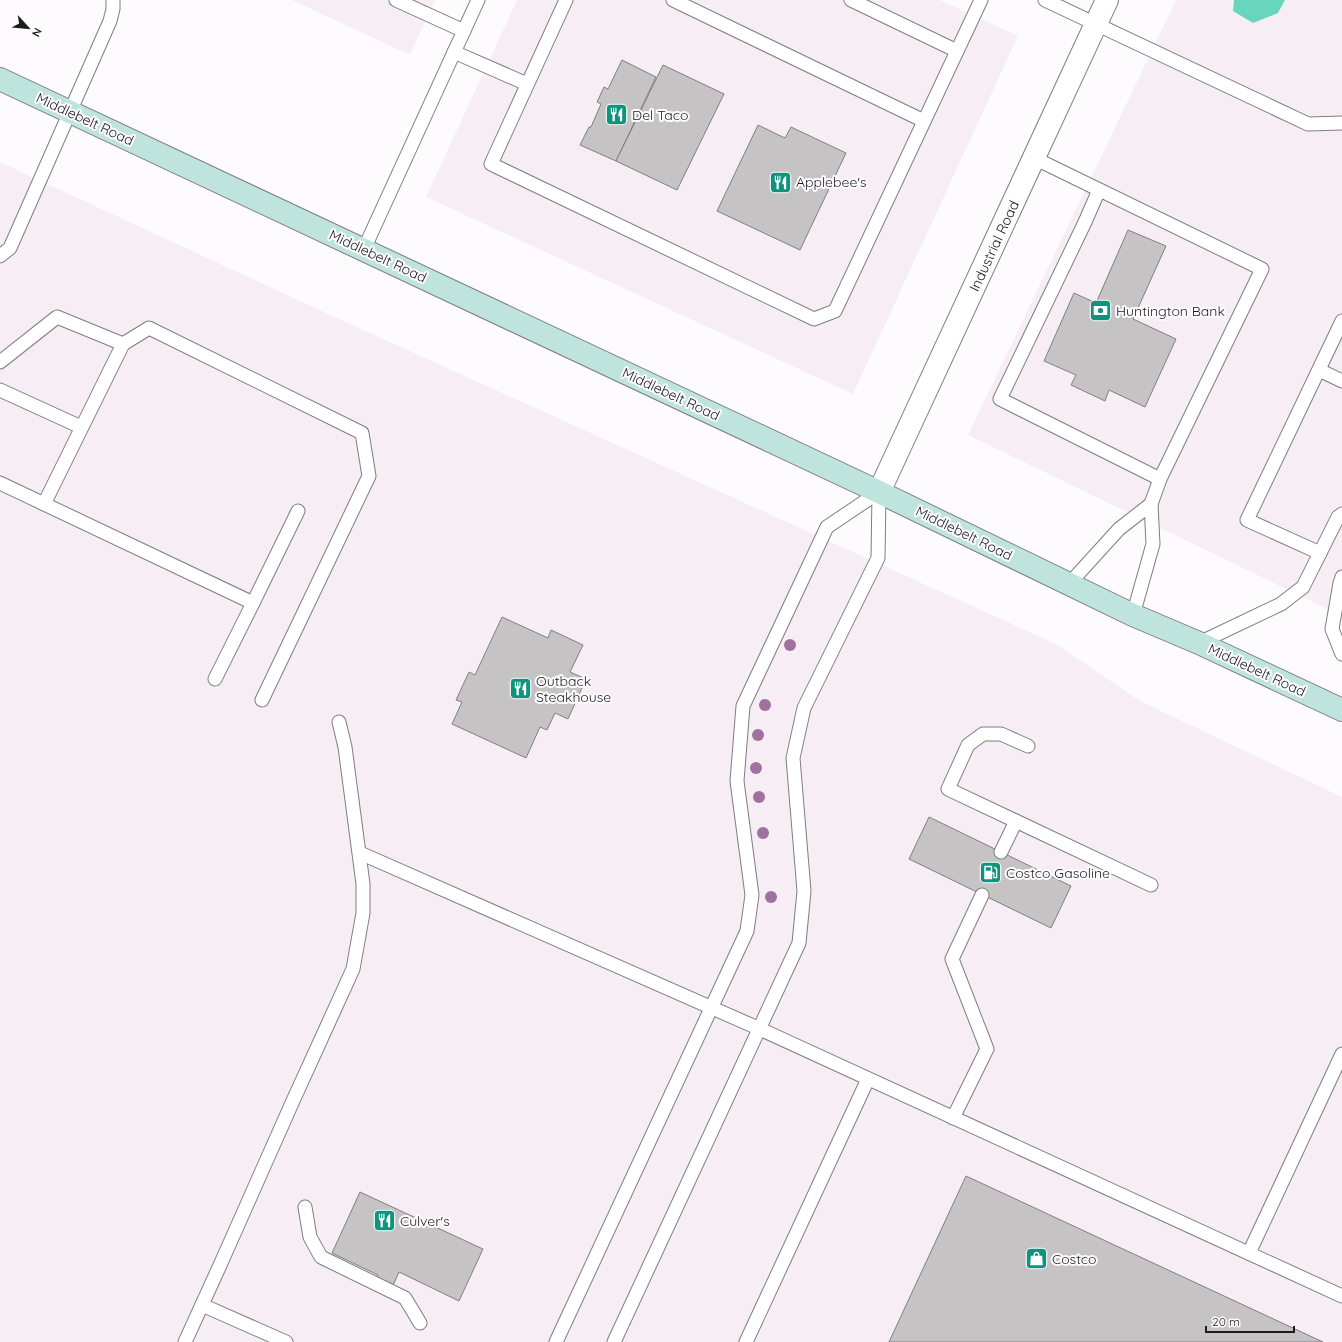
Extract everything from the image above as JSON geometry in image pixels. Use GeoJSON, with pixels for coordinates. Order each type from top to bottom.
{"type":"FeatureCollection","features":[{"type":"Feature","properties":{"kind":"main road","name":"Middlebelt Road"},"geometry":{"type":"LineString","coordinates":[[0,79],[879,492],[1133,615],[1199,643],[1342,710]]}},
{"type":"Feature","properties":{"kind":"street","name":"Industrial Road"},"geometry":{"type":"LineString","coordinates":[[879,492],[1107,0]]}},
{"type":"Feature","properties":{"kind":"lane"},"geometry":{"type":"LineString","coordinates":[[0,256],[10,248],[69,111],[110,21],[113,0]]}},
{"type":"Feature","properties":{"kind":"lane"},"geometry":{"type":"LineString","coordinates":[[396,0],[464,31]]}},
{"type":"Feature","properties":{"kind":"lane"},"geometry":{"type":"LineString","coordinates":[[364,249],[478,0]]}},
{"type":"Feature","properties":{"kind":"lane"},"geometry":{"type":"LineString","coordinates":[[566,0],[491,164],[814,319],[836,311],[981,0]]}},
{"type":"Feature","properties":{"kind":"lane"},"geometry":{"type":"LineString","coordinates":[[673,0],[924,121]]}},
{"type":"Feature","properties":{"kind":"lane"},"geometry":{"type":"LineString","coordinates":[[851,0],[957,51]]}},
{"type":"Feature","properties":{"kind":"lane"},"geometry":{"type":"LineString","coordinates":[[1045,0],[1308,124],[1342,123]]}},
{"type":"Feature","properties":{"kind":"lane"},"geometry":{"type":"LineString","coordinates":[[454,52],[527,84]]}},
{"type":"Feature","properties":{"kind":"lane"},"geometry":{"type":"LineString","coordinates":[[1034,158],[1262,269],[1160,479],[1151,504],[1153,544],[1133,615]]}},
{"type":"Feature","properties":{"kind":"lane"},"geometry":{"type":"LineString","coordinates":[[1099,190],[1000,399],[1160,479]]}},
{"type":"Feature","properties":{"kind":"lane"},"geometry":{"type":"LineString","coordinates":[[0,362],[57,317],[123,344]]}},
{"type":"Feature","properties":{"kind":"lane"},"geometry":{"type":"LineString","coordinates":[[1320,553],[1247,520],[1342,321]]}},
{"type":"Feature","properties":{"kind":"lane"},"geometry":{"type":"LineString","coordinates":[[44,504],[123,344],[149,328],[362,433],[369,476],[262,700]]}},
{"type":"Feature","properties":{"kind":"lane"},"geometry":{"type":"LineString","coordinates":[[1319,370],[1342,381]]}},
{"type":"Feature","properties":{"kind":"lane"},"geometry":{"type":"LineString","coordinates":[[0,390],[81,427]]}},
{"type":"Feature","properties":{"kind":"lane"},"geometry":{"type":"LineString","coordinates":[[0,482],[253,603]]}},
{"type":"Feature","properties":{"kind":"lane"},"geometry":{"type":"LineString","coordinates":[[556,1342],[747,931],[752,895],[737,781],[743,706],[827,527],[879,492]]}},
{"type":"Feature","properties":{"kind":"lane"},"geometry":{"type":"LineString","coordinates":[[614,1342],[799,943],[804,891],[793,758],[804,708],[878,558],[879,492]]}},
{"type":"Feature","properties":{"kind":"lane"},"geometry":{"type":"LineString","coordinates":[[1069,584],[1119,529],[1151,504]]}},
{"type":"Feature","properties":{"kind":"lane"},"geometry":{"type":"LineString","coordinates":[[215,679],[298,511]]}},
{"type":"Feature","properties":{"kind":"lane"},"geometry":{"type":"LineString","coordinates":[[1199,643],[1281,604],[1303,587],[1338,517],[1342,514]]}},
{"type":"Feature","properties":{"kind":"lane"},"geometry":{"type":"LineString","coordinates":[[1342,577],[1332,629],[1342,654]]}},
{"type":"Feature","properties":{"kind":"lane"},"geometry":{"type":"LineString","coordinates":[[185,1342],[354,969],[363,913],[363,884],[345,748],[339,722]]}},
{"type":"Feature","properties":{"kind":"lane"},"geometry":{"type":"LineString","coordinates":[[1028,746],[1001,734],[983,734],[968,745],[948,789],[1151,885]]}},
{"type":"Feature","properties":{"kind":"lane"},"geometry":{"type":"LineString","coordinates":[[1001,852],[1016,822]]}},
{"type":"Feature","properties":{"kind":"lane"},"geometry":{"type":"LineString","coordinates":[[360,853],[711,1008],[760,1028],[1342,1296]]}},
{"type":"Feature","properties":{"kind":"lane"},"geometry":{"type":"LineString","coordinates":[[953,1118],[987,1049],[952,959],[982,895]]}},
{"type":"Feature","properties":{"kind":"lane"},"geometry":{"type":"LineString","coordinates":[[1249,1254],[1342,1054]]}},
{"type":"Feature","properties":{"kind":"lane"},"geometry":{"type":"LineString","coordinates":[[746,1342],[868,1079]]}},
{"type":"Feature","properties":{"kind":"lane"},"geometry":{"type":"LineString","coordinates":[[304,1207],[310,1237],[321,1257],[405,1298],[420,1323]]}},
{"type":"Feature","properties":{"kind":"lane"},"geometry":{"type":"LineString","coordinates":[[202,1305],[286,1342]]}},
{"type":"Feature","properties":{"kind":"shaded area"},"geometry":{"type":"Polygon","coordinates":[[[292,0],[435,0],[410,55],[292,0]]]}},
{"type":"Feature","properties":{"kind":"shaded area"},"geometry":{"type":"Polygon","coordinates":[[[517,0],[940,0],[1018,36],[853,394],[426,197],[517,0]]]}},
{"type":"Feature","properties":{"kind":"shaded area"},"geometry":{"type":"Polygon","coordinates":[[[1176,0],[1342,0],[1342,616],[968,435],[1176,0]]]}},
{"type":"Feature","properties":{"kind":"shaded area"},"geometry":{"type":"Polygon","coordinates":[[[1234,0],[1285,0],[1278,13],[1253,23],[1233,11],[1234,0]]]}},
{"type":"Feature","properties":{"kind":"shaded area"},"geometry":{"type":"Polygon","coordinates":[[[0,162],[326,313],[1058,645],[1140,701],[1342,797],[1342,1342],[0,1342],[0,162]]]}},
{"type":"Feature","properties":{"kind":"building","name":"Del Taco"},"geometry":{"type":"Polygon","coordinates":[[[622,60],[656,77],[616,161],[580,145],[589,127],[591,127],[601,104],[597,102],[604,87],[608,89],[622,60]]]}},
{"type":"Feature","properties":{"kind":"building"},"geometry":{"type":"Polygon","coordinates":[[[663,65],[724,94],[677,190],[616,161],[663,65]]]}},
{"type":"Feature","properties":{"kind":"building","name":"Applebee's"},"geometry":{"type":"Polygon","coordinates":[[[758,125],[785,138],[791,127],[846,153],[800,250],[717,211],[758,125]]]}},
{"type":"Feature","properties":{"kind":"building","name":"Huntington Bank"},"geometry":{"type":"Polygon","coordinates":[[[1128,230],[1166,246],[1133,319],[1176,339],[1145,407],[1109,390],[1105,401],[1071,385],[1076,375],[1044,361],[1074,293],[1096,303],[1128,230]]]}},
{"type":"Feature","properties":{"kind":"building","name":"Outback Steakhouse"},"geometry":{"type":"Polygon","coordinates":[[[502,617],[548,638],[551,630],[583,645],[570,672],[586,679],[568,719],[555,713],[547,730],[540,727],[526,758],[452,724],[462,702],[456,700],[469,672],[475,675],[502,617]]]}},
{"type":"Feature","properties":{"kind":"building","name":"Costco Gasoline"},"geometry":{"type":"Polygon","coordinates":[[[929,817],[1071,886],[1051,928],[909,859],[929,817]]]}},
{"type":"Feature","properties":{"kind":"building","name":"Costco"},"geometry":{"type":"Polygon","coordinates":[[[966,1176],[1323,1342],[889,1342],[966,1176]]]}},
{"type":"Feature","properties":{"kind":"building","name":"Culver's"},"geometry":{"type":"Polygon","coordinates":[[[360,1192],[483,1249],[459,1301],[399,1272],[391,1290],[375,1282],[378,1275],[332,1253],[360,1192]]]}},
{"type":"Feature","properties":{"kind":"place","name":"Del Taco"},"geometry":{"type":"Point","coordinates":[617,115]}},
{"type":"Feature","properties":{"kind":"place","name":"Applebee's"},"geometry":{"type":"Point","coordinates":[781,182]}},
{"type":"Feature","properties":{"kind":"place","name":"Huntington Bank"},"geometry":{"type":"Point","coordinates":[1101,311]}},
{"type":"Feature","properties":{"kind":"place","name":"Outback Steakhouse"},"geometry":{"type":"Point","coordinates":[521,689]}},
{"type":"Feature","properties":{"kind":"place","name":"Costco Gasoline"},"geometry":{"type":"Point","coordinates":[990,873]}},
{"type":"Feature","properties":{"kind":"place","name":"Culver's"},"geometry":{"type":"Point","coordinates":[384,1221]}},
{"type":"Feature","properties":{"kind":"place","name":"Costco"},"geometry":{"type":"Point","coordinates":[1036,1259]}}]}
